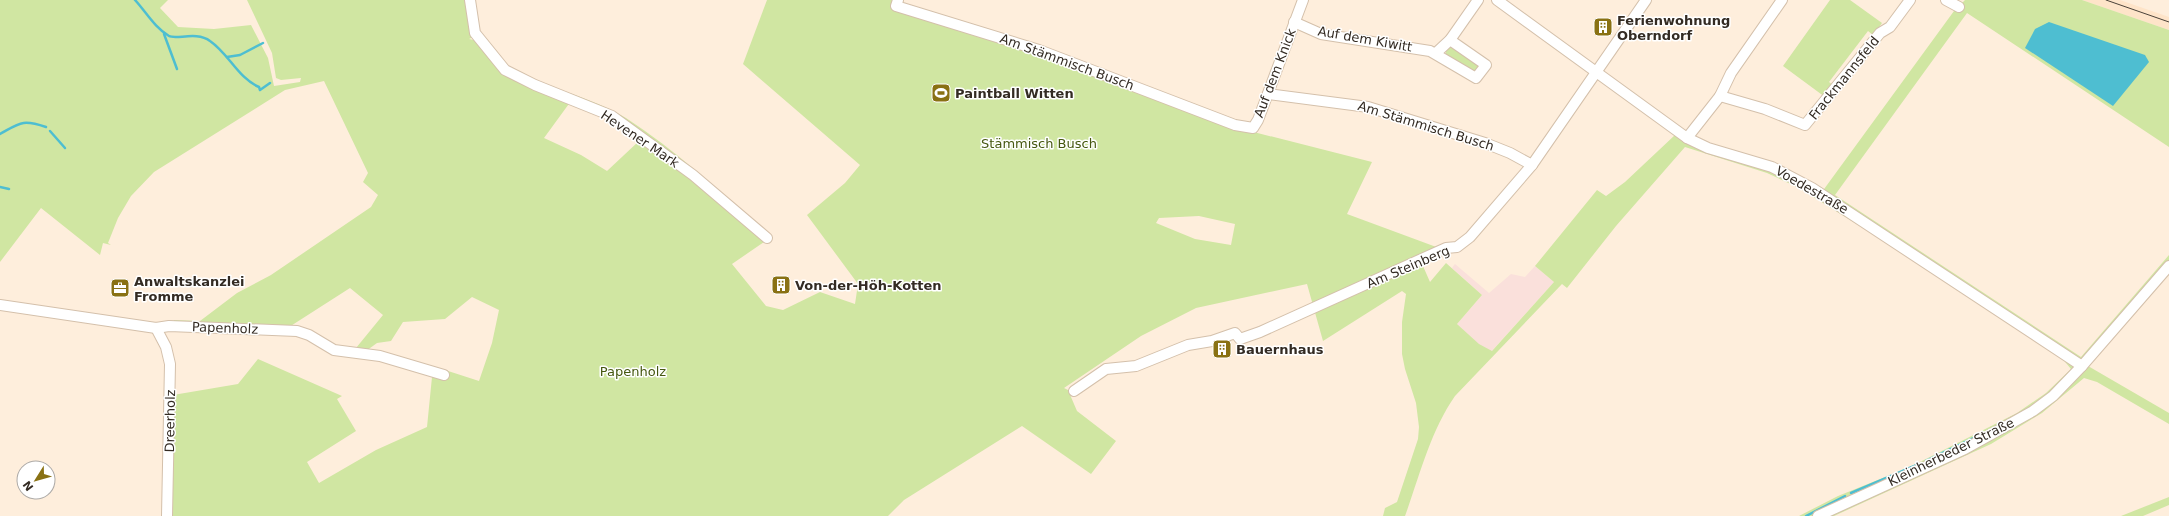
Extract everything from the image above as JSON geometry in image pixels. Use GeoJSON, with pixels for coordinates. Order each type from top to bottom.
{"type":"FeatureCollection","features":[{"type":"Feature","properties":{"kind":"street","name":"Hevener Mark"},"geometry":{"type":"LineString","coordinates":[[470,0],[475,33],[505,70],[535,85],[612,116],[693,175],[767,238]]}},
{"type":"Feature","properties":{"kind":"street","name":"Auf dem Knick"},"geometry":{"type":"LineString","coordinates":[[1235,126],[1252,128],[1258,120],[1302,0]]}},
{"type":"Feature","properties":{"kind":"street"},"geometry":{"type":"LineString","coordinates":[[1436,53],[1450,40],[1478,0]]}},
{"type":"Feature","properties":{"kind":"street","name":"Voedestraße"},"geometry":{"type":"LineString","coordinates":[[1497,0],[1687,138],[1708,148],[1772,167],[1812,188],[2082,366]]}},
{"type":"Feature","properties":{"kind":"street","name":"Am Steinberg"},"geometry":{"type":"LineString","coordinates":[[1074,391],[1106,369],[1136,366],[1188,345],[1212,341],[1235,333],[1240,340],[1446,248],[1457,246],[1470,236],[1532,165],[1646,0]]}},
{"type":"Feature","properties":{"kind":"street"},"geometry":{"type":"LineString","coordinates":[[1687,138],[1720,96],[1730,73],[1782,0]]}},
{"type":"Feature","properties":{"kind":"street","name":"Frackmannsfeld"},"geometry":{"type":"LineString","coordinates":[[1720,96],[1765,109],[1805,125],[1880,33],[1890,27],[1910,0]]}},
{"type":"Feature","properties":{"kind":"street"},"geometry":{"type":"LineString","coordinates":[[1946,0],[1959,7]]}},
{"type":"Feature","properties":{"kind":"street","name":"Am Stämmisch Busch"},"geometry":{"type":"LineString","coordinates":[[897,3],[1039,50],[1235,126]]}},
{"type":"Feature","properties":{"kind":"street","name":"Auf dem Kiwitt"},"geometry":{"type":"LineString","coordinates":[[1294,22],[1322,34],[1422,49],[1436,53],[1476,78],[1486,65],[1450,40]]}},
{"type":"Feature","properties":{"kind":"street","name":"Am Stämmisch Busch"},"geometry":{"type":"LineString","coordinates":[[1268,94],[1368,107],[1485,143],[1510,153],[1532,165]]}},
{"type":"Feature","properties":{"kind":"street","name":"Kleinherbeder Straße"},"geometry":{"type":"LineString","coordinates":[[1818,516],[1965,448],[2015,422],[2053,396],[2082,366],[2169,266]]}},
{"type":"Feature","properties":{"kind":"street","name":"Papenholz"},"geometry":{"type":"LineString","coordinates":[[0,305],[156,328],[169,326],[297,331],[334,350],[380,356],[444,375]]}},
{"type":"Feature","properties":{"kind":"street","name":"Dreerholz"},"geometry":{"type":"LineString","coordinates":[[156,328],[166,347],[170,364],[167,516]]}},
{"type":"Feature","properties":{"kind":"shaded area"},"geometry":{"type":"Polygon","coordinates":[[[2082,0],[2120,0],[2169,17],[2169,30],[2082,0]]]}},
{"type":"Feature","properties":{"kind":"shaded area"},"geometry":{"type":"Polygon","coordinates":[[[1455,264],[1489,293],[1511,274],[1525,277],[1535,266],[1554,282],[1489,354],[1457,324],[1482,295],[1452,268],[1455,264]]]}},
{"type":"Feature","properties":{"kind":"green space","name":"Stämmisch Busch"},"geometry":{"type":"Polygon","coordinates":[[[0,0],[168,0],[160,8],[178,27],[214,29],[251,25],[268,58],[274,86],[300,82],[301,78],[281,80],[276,78],[272,53],[247,0],[472,0],[478,35],[469,39],[474,40],[495,64],[549,87],[551,86],[599,104],[626,118],[663,144],[768,233],[773,238],[764,242],[732,264],[766,306],[783,310],[820,292],[855,304],[858,284],[807,215],[845,183],[860,165],[743,64],[767,0],[898,0],[896,9],[1069,63],[1238,128],[1372,162],[1347,214],[1439,248],[1419,257],[1430,282],[1446,263],[1482,295],[1457,324],[1479,344],[1492,351],[1554,282],[1535,266],[1597,190],[1606,196],[1625,182],[1675,135],[1787,178],[1819,196],[1954,11],[1965,0],[2082,0],[2169,30],[2169,147],[1967,13],[1835,195],[2081,357],[2169,255],[2169,272],[2088,366],[2169,413],[2169,424],[2097,382],[2084,378],[2042,413],[1991,444],[1834,516],[1799,516],[1838,496],[1910,467],[2017,413],[2046,393],[2071,369],[2061,357],[1935,273],[1799,188],[1767,173],[1685,147],[1616,226],[1567,288],[1562,284],[1455,396],[1446,410],[1432,439],[1405,516],[1383,516],[1385,508],[1397,502],[1418,439],[1419,427],[1416,403],[1405,369],[1402,354],[1402,322],[1406,294],[1402,291],[1323,341],[1307,284],[1196,308],[1141,336],[1064,388],[1068,390],[1077,411],[1116,441],[1091,474],[1022,426],[904,500],[888,516],[172,516],[173,395],[238,384],[258,359],[342,396],[337,399],[356,431],[307,462],[319,483],[376,450],[427,427],[432,377],[445,370],[479,381],[492,343],[499,310],[472,297],[445,319],[403,322],[391,341],[377,343],[366,351],[356,348],[383,315],[350,288],[286,329],[172,324],[174,320],[200,321],[237,293],[271,275],[371,207],[378,195],[363,182],[368,173],[324,81],[285,90],[154,172],[131,196],[118,218],[108,243],[111,245],[103,243],[100,255],[41,208],[0,262],[0,0]],[[571,101],[544,138],[581,155],[607,171],[639,141],[630,126],[571,101]],[[1199,216],[1159,218],[1156,223],[1195,239],[1231,245],[1235,224],[1199,216]]]}},
{"type":"Feature","properties":{"kind":"green space"},"geometry":{"type":"Polygon","coordinates":[[[1830,0],[1850,0],[1882,23],[1873,35],[1868,31],[1829,82],[1834,86],[1825,97],[1783,66],[1830,0]]]}},
{"type":"Feature","properties":{"kind":"green space"},"geometry":{"type":"Polygon","coordinates":[[[1450,46],[1480,66],[1475,73],[1446,56],[1446,49],[1450,46]]]}},
{"type":"Feature","properties":{"kind":"green space"},"geometry":{"type":"Polygon","coordinates":[[[2169,497],[2169,505],[2143,516],[2121,516],[2169,497]]]}},
{"type":"Feature","properties":{"kind":"water"},"geometry":{"type":"Polygon","coordinates":[[[2049,22],[2145,55],[2149,62],[2113,106],[2025,48],[2035,29],[2049,22]]]}},
{"type":"Feature","properties":{"kind":"waterway"},"geometry":{"type":"LineString","coordinates":[[135,0],[164,33],[172,37],[193,36],[205,38],[217,46],[239,72],[259,87],[260,90],[270,83]]}},
{"type":"Feature","properties":{"kind":"waterway"},"geometry":{"type":"LineString","coordinates":[[164,34],[177,69]]}},
{"type":"Feature","properties":{"kind":"waterway"},"geometry":{"type":"LineString","coordinates":[[227,57],[240,55],[263,43]]}},
{"type":"Feature","properties":{"kind":"waterway"},"geometry":{"type":"LineString","coordinates":[[0,134],[22,123],[32,123],[46,127]]}},
{"type":"Feature","properties":{"kind":"waterway"},"geometry":{"type":"LineString","coordinates":[[50,131],[65,148]]}},
{"type":"Feature","properties":{"kind":"waterway"},"geometry":{"type":"LineString","coordinates":[[0,187],[9,189]]}},
{"type":"Feature","properties":{"kind":"waterway"},"geometry":{"type":"LineString","coordinates":[[1926,461],[1976,437]]}},
{"type":"Feature","properties":{"kind":"waterway"},"geometry":{"type":"LineString","coordinates":[[1851,493],[1919,464]]}},
{"type":"Feature","properties":{"kind":"waterway"},"geometry":{"type":"LineString","coordinates":[[1806,516],[1845,496]]}},
{"type":"Feature","properties":{"kind":"tram line"},"geometry":{"type":"LineString","coordinates":[[2106,0],[2169,22]]}},
{"type":"Feature","properties":{"kind":"place","name":"Ferienwohnung Oberndorf"},"geometry":{"type":"Point","coordinates":[1603,27]}},
{"type":"Feature","properties":{"kind":"place","name":"Paintball Witten"},"geometry":{"type":"Point","coordinates":[941,93]}},
{"type":"Feature","properties":{"kind":"place","name":"Von-der-Höh-Kotten"},"geometry":{"type":"Point","coordinates":[781,285]}},
{"type":"Feature","properties":{"kind":"place","name":"Anwaltskanzlei Fromme"},"geometry":{"type":"Point","coordinates":[120,288]}},
{"type":"Feature","properties":{"kind":"place","name":"Bauernhaus"},"geometry":{"type":"Point","coordinates":[1222,349]}}]}
